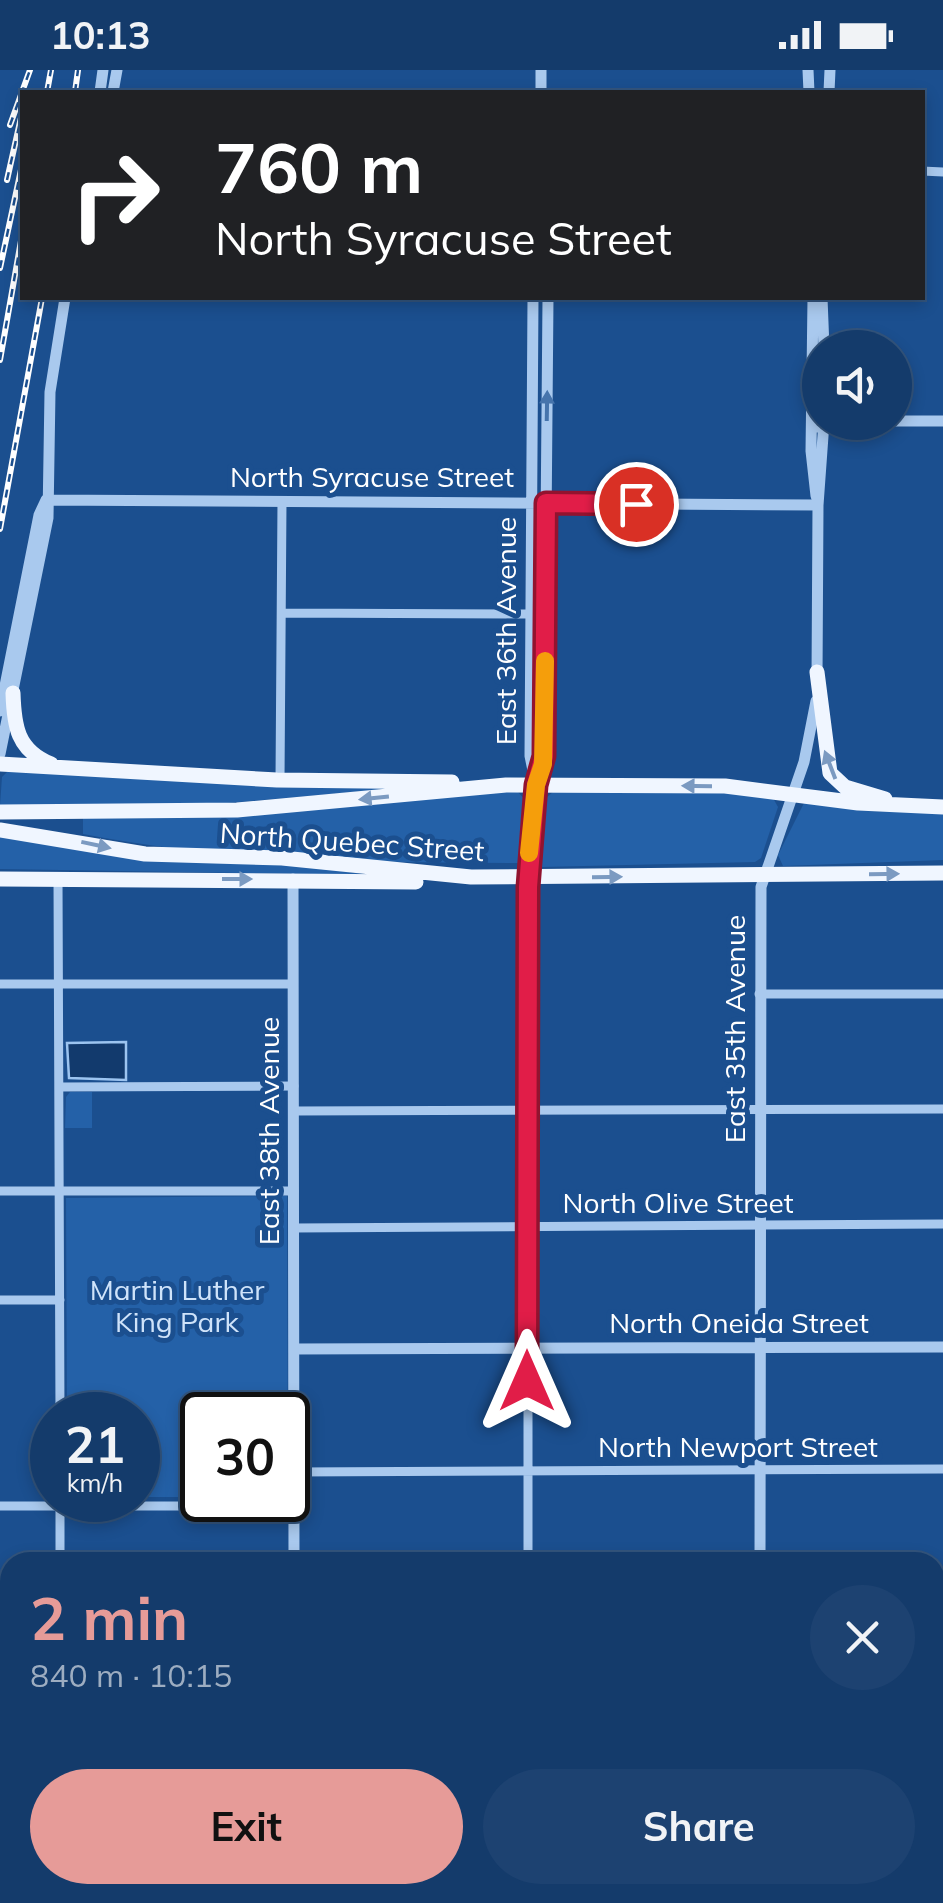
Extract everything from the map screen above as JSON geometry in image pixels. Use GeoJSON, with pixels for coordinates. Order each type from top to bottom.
{"type":"FeatureCollection","features":[{"type":"Feature","properties":{"kind":"main road"},"geometry":{"type":"LineString","coordinates":[[817,672],[830,773],[846,787],[908,806]]}},
{"type":"Feature","properties":{"kind":"main road"},"geometry":{"type":"LineString","coordinates":[[14,692],[19,739],[34,755],[59,767]]}},
{"type":"Feature","properties":{"kind":"main road"},"geometry":{"type":"LineString","coordinates":[[0,764],[280,780],[506,785]]}},
{"type":"Feature","properties":{"kind":"main road","name":"North Quebec Street"},"geometry":{"type":"LineString","coordinates":[[0,812],[238,810],[506,785],[708,786],[943,806]]}},
{"type":"Feature","properties":{"kind":"main road","name":"North Quebec Street"},"geometry":{"type":"LineString","coordinates":[[0,830],[160,855],[282,858],[471,877],[943,873]]}},
{"type":"Feature","properties":{"kind":"main road"},"geometry":{"type":"LineString","coordinates":[[0,879],[438,882],[471,877]]}},
{"type":"Feature","properties":{"kind":"street"},"geometry":{"type":"LineString","coordinates":[[0,754],[43,550],[51,376],[64,300]]}},
{"type":"Feature","properties":{"kind":"street","name":"East 36th Avenue"},"geometry":{"type":"LineString","coordinates":[[533,300],[530,756],[536,785]]}},
{"type":"Feature","properties":{"kind":"street","name":"East 36th Avenue"},"geometry":{"type":"LineString","coordinates":[[528,1552],[528,878],[536,785],[544,756],[548,300]]}},
{"type":"Feature","properties":{"kind":"street","name":"East 35th Avenue"},"geometry":{"type":"LineString","coordinates":[[813,300],[814,330]]}},
{"type":"Feature","properties":{"kind":"street"},"geometry":{"type":"LineString","coordinates":[[822,300],[823,330]]}},
{"type":"Feature","properties":{"kind":"street"},"geometry":{"type":"LineString","coordinates":[[912,421],[943,421]]}},
{"type":"Feature","properties":{"kind":"street","name":"East 35th Avenue"},"geometry":{"type":"LineString","coordinates":[[760,1552],[759,1110],[764,874],[794,794],[812,727],[817,672],[818,440]]}},
{"type":"Feature","properties":{"kind":"street"},"geometry":{"type":"LineString","coordinates":[[0,711],[39,515],[46,500]]}},
{"type":"Feature","properties":{"kind":"street","name":"North Syracuse Street"},"geometry":{"type":"LineString","coordinates":[[46,500],[818,505]]}},
{"type":"Feature","properties":{"kind":"street"},"geometry":{"type":"LineString","coordinates":[[280,780],[282,502]]}},
{"type":"Feature","properties":{"kind":"street"},"geometry":{"type":"LineString","coordinates":[[282,613],[545,614]]}},
{"type":"Feature","properties":{"kind":"street"},"geometry":{"type":"LineString","coordinates":[[58,879],[60,1392]]}},
{"type":"Feature","properties":{"kind":"street","name":"East 38th Avenue"},"geometry":{"type":"LineString","coordinates":[[293,880],[294,1392]]}},
{"type":"Feature","properties":{"kind":"street"},"geometry":{"type":"LineString","coordinates":[[0,984],[294,984]]}},
{"type":"Feature","properties":{"kind":"street"},"geometry":{"type":"LineString","coordinates":[[760,994],[943,994]]}},
{"type":"Feature","properties":{"kind":"street"},"geometry":{"type":"LineString","coordinates":[[60,1086],[294,1086]]}},
{"type":"Feature","properties":{"kind":"street"},"geometry":{"type":"LineString","coordinates":[[294,1111],[943,1110]]}},
{"type":"Feature","properties":{"kind":"street"},"geometry":{"type":"LineString","coordinates":[[0,1191],[294,1191]]}},
{"type":"Feature","properties":{"kind":"street","name":"North Olive Street"},"geometry":{"type":"LineString","coordinates":[[294,1228],[943,1224]]}},
{"type":"Feature","properties":{"kind":"street"},"geometry":{"type":"LineString","coordinates":[[0,1300],[60,1300]]}},
{"type":"Feature","properties":{"kind":"street","name":"North Oneida Street"},"geometry":{"type":"LineString","coordinates":[[294,1349],[943,1346]]}},
{"type":"Feature","properties":{"kind":"street","name":"North Newport Street"},"geometry":{"type":"LineString","coordinates":[[310,1472],[943,1469]]}},
{"type":"Feature","properties":{"kind":"street"},"geometry":{"type":"LineString","coordinates":[[0,1506],[30,1504]]}},
{"type":"Feature","properties":{"kind":"street"},"geometry":{"type":"LineString","coordinates":[[60,1522],[60,1552]]}},
{"type":"Feature","properties":{"kind":"street","name":"East 38th Avenue"},"geometry":{"type":"LineString","coordinates":[[294,1522],[294,1552]]}},
{"type":"Feature","properties":{"kind":"green space"},"geometry":{"type":"Polygon","coordinates":[[[9,770],[411,787],[205,805],[0,805],[2,777],[9,770]]]}},
{"type":"Feature","properties":{"kind":"green space"},"geometry":{"type":"Polygon","coordinates":[[[518,792],[526,801],[518,863],[245,855],[83,834],[83,817],[518,792]]]}},
{"type":"Feature","properties":{"kind":"green space"},"geometry":{"type":"Polygon","coordinates":[[[553,792],[723,792],[773,798],[778,807],[761,858],[755,862],[542,867],[537,863],[547,797],[553,792]]]}},
{"type":"Feature","properties":{"kind":"green space"},"geometry":{"type":"Polygon","coordinates":[[[804,803],[865,811],[943,813],[943,860],[783,866],[778,855],[804,803]]]}},
{"type":"Feature","properties":{"kind":"green space"},"geometry":{"type":"Polygon","coordinates":[[[0,836],[143,860],[303,866],[371,875],[0,869],[0,836]]]}},
{"type":"Feature","properties":{"kind":"green space"},"geometry":{"type":"Polygon","coordinates":[[[70,1092],[92,1092],[92,1128],[65,1128],[66,1097],[70,1092]]]}},
{"type":"Feature","properties":{"kind":"green space","name":"Martin Luther King Park"},"geometry":{"type":"Polygon","coordinates":[[[287,1196],[288,1392],[180,1392],[180,1497],[160,1497],[160,1392],[67,1392],[66,1198],[287,1196]]]}},
{"type":"Feature","properties":{"kind":"shaded area"},"geometry":{"type":"Polygon","coordinates":[[[126,1042],[126,1080],[69,1078],[67,1043],[126,1042]]]}},
{"type":"Feature","properties":{"kind":"railway"},"geometry":{"type":"LineString","coordinates":[[23,90],[30,70]]}},
{"type":"Feature","properties":{"kind":"railway"},"geometry":{"type":"LineString","coordinates":[[47,90],[51,70]]}},
{"type":"Feature","properties":{"kind":"railway"},"geometry":{"type":"LineString","coordinates":[[75,90],[78,70]]}},
{"type":"Feature","properties":{"kind":"railway"},"geometry":{"type":"LineString","coordinates":[[10,125],[20,98]]}},
{"type":"Feature","properties":{"kind":"railway"},"geometry":{"type":"LineString","coordinates":[[7,180],[20,122]]}},
{"type":"Feature","properties":{"kind":"railway"},"geometry":{"type":"LineString","coordinates":[[0,268],[20,174]]}},
{"type":"Feature","properties":{"kind":"railway"},"geometry":{"type":"LineString","coordinates":[[0,360],[20,246]]}},
{"type":"Feature","properties":{"kind":"railway"},"geometry":{"type":"LineString","coordinates":[[0,529],[42,300]]}},
{"type":"Feature","properties":{"kind":"slow traffic"},"geometry":{"type":"LineString","coordinates":[[529,853],[536,785],[543,764],[545,661]]}},
{"type":"Feature","properties":{"kind":"route"},"geometry":{"type":"LineString","coordinates":[[527,1381],[528,860],[536,785],[544,756],[546,503],[636,504]]}}]}
